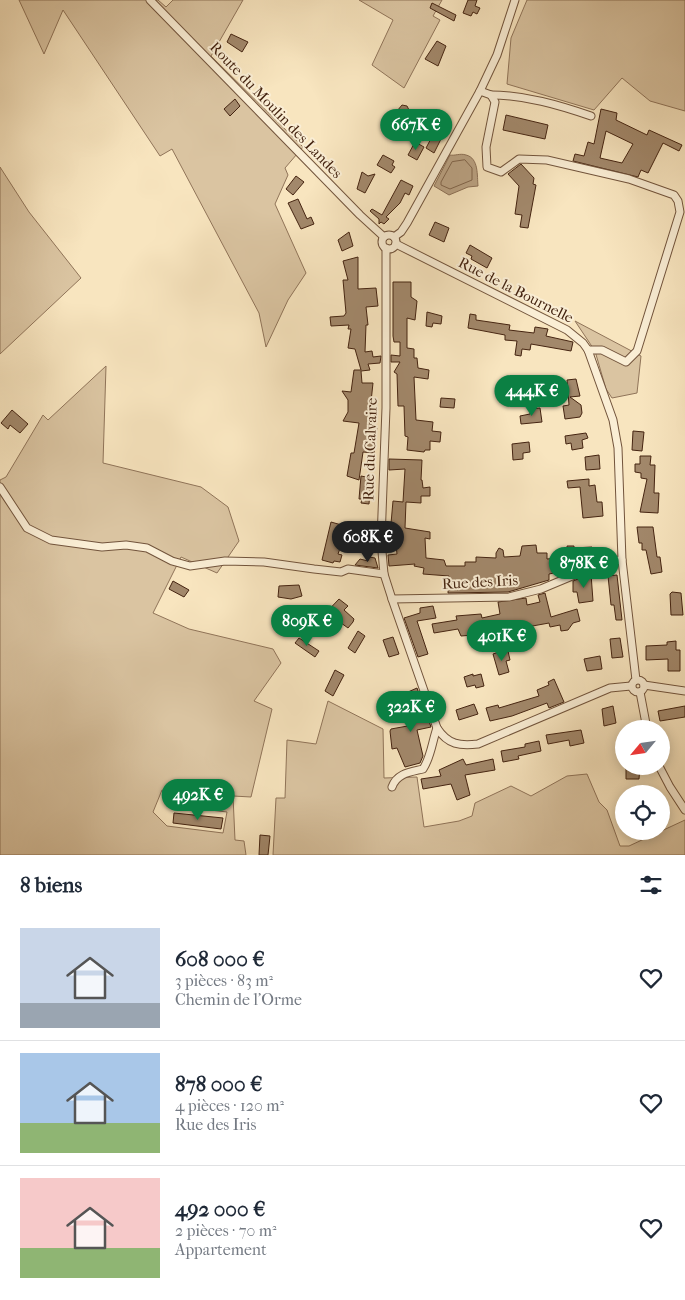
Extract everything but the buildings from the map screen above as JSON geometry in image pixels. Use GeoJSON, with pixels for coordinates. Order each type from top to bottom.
{"type":"FeatureCollection","features":[{"type":"Feature","properties":{"kind":"street","name":"Route du Moulin des Landes"},"geometry":{"type":"LineString","coordinates":[[150,0],[360,215],[384,237]]}},
{"type":"Feature","properties":{"kind":"street"},"geometry":{"type":"LineString","coordinates":[[395,240],[390,235],[384,237],[382,243],[386,248],[392,248],[480,91],[497,56],[515,0]]}},
{"type":"Feature","properties":{"kind":"street"},"geometry":{"type":"LineString","coordinates":[[480,91],[509,95],[570,109],[591,116]]}},
{"type":"Feature","properties":{"kind":"street"},"geometry":{"type":"LineString","coordinates":[[491,94],[495,102],[486,147],[487,167],[501,172],[519,159],[547,160],[629,179],[674,195],[681,207],[637,351],[626,362],[602,350],[588,350]]}},
{"type":"Feature","properties":{"kind":"street","name":"Rue de la Bournelle"},"geometry":{"type":"LineString","coordinates":[[395,240],[567,330],[583,342],[588,350],[613,420],[618,448],[622,560],[636,680]]}},
{"type":"Feature","properties":{"kind":"street","name":"Rue du Calvaire"},"geometry":{"type":"LineString","coordinates":[[386,248],[386,408],[381,540],[384,574],[437,728],[448,741],[460,746],[478,744],[610,688],[631,686]]}},
{"type":"Feature","properties":{"kind":"street"},"geometry":{"type":"LineString","coordinates":[[0,487],[27,528],[51,540],[102,547],[126,545],[147,548],[172,561],[190,566],[224,561],[264,562],[341,572],[348,569],[384,574]]}},
{"type":"Feature","properties":{"kind":"street","name":"Rue des Iris"},"geometry":{"type":"LineString","coordinates":[[392,599],[509,597],[541,590],[608,561],[622,560]]}},
{"type":"Feature","properties":{"kind":"street"},"geometry":{"type":"LineString","coordinates":[[646,720],[642,689],[640,681],[636,680],[631,686],[634,691],[642,689],[685,691]]}},
{"type":"Feature","properties":{"kind":"street"},"geometry":{"type":"LineString","coordinates":[[392,787],[397,778],[423,769],[430,758],[429,750],[437,728]]}},
{"type":"Feature","properties":{"kind":"street"},"geometry":{"type":"LineString","coordinates":[[664,775],[685,810]]}},
{"type":"Feature","properties":{"kind":"shaded area"},"geometry":{"type":"Polygon","coordinates":[[[19,0],[158,0],[166,7],[173,0],[243,0],[211,56],[303,147],[285,168],[288,175],[275,204],[306,273],[288,300],[266,347],[259,313],[172,149],[160,156],[63,10],[44,54],[19,0]]]}},
{"type":"Feature","properties":{"kind":"shaded area"},"geometry":{"type":"Polygon","coordinates":[[[359,0],[442,0],[433,16],[440,20],[404,88],[372,65],[393,20],[359,0]]]}},
{"type":"Feature","properties":{"kind":"shaded area"},"geometry":{"type":"Polygon","coordinates":[[[527,0],[685,0],[685,111],[650,101],[622,78],[594,110],[507,84],[511,38],[527,0]]]}},
{"type":"Feature","properties":{"kind":"shaded area"},"geometry":{"type":"Polygon","coordinates":[[[0,167],[29,212],[81,278],[0,354],[0,167]]]}},
{"type":"Feature","properties":{"kind":"shaded area"},"geometry":{"type":"Polygon","coordinates":[[[575,321],[641,356],[637,393],[612,398],[606,389],[595,351],[575,321]]]}},
{"type":"Feature","properties":{"kind":"shaded area"},"geometry":{"type":"Polygon","coordinates":[[[106,366],[103,463],[201,487],[228,507],[239,541],[217,573],[181,557],[153,613],[189,629],[273,649],[281,663],[254,701],[272,709],[251,797],[233,796],[235,840],[244,841],[246,855],[0,855],[0,480],[6,477],[43,415],[48,420],[106,366]],[[162,790],[153,812],[167,826],[223,833],[227,812],[202,809],[162,790]]]}},
{"type":"Feature","properties":{"kind":"shaded area"},"geometry":{"type":"Polygon","coordinates":[[[328,701],[383,729],[384,778],[417,777],[424,827],[459,821],[472,816],[475,803],[511,786],[531,796],[567,776],[587,774],[599,802],[607,810],[615,832],[615,840],[618,840],[620,846],[629,846],[642,840],[670,840],[670,827],[685,820],[685,855],[273,855],[276,798],[285,798],[287,740],[316,744],[328,701]]]}},
{"type":"Feature","properties":{"kind":"water"},"geometry":{"type":"Polygon","coordinates":[[[464,154],[473,160],[478,186],[468,187],[449,195],[434,186],[450,155],[464,154]]]}}]}
